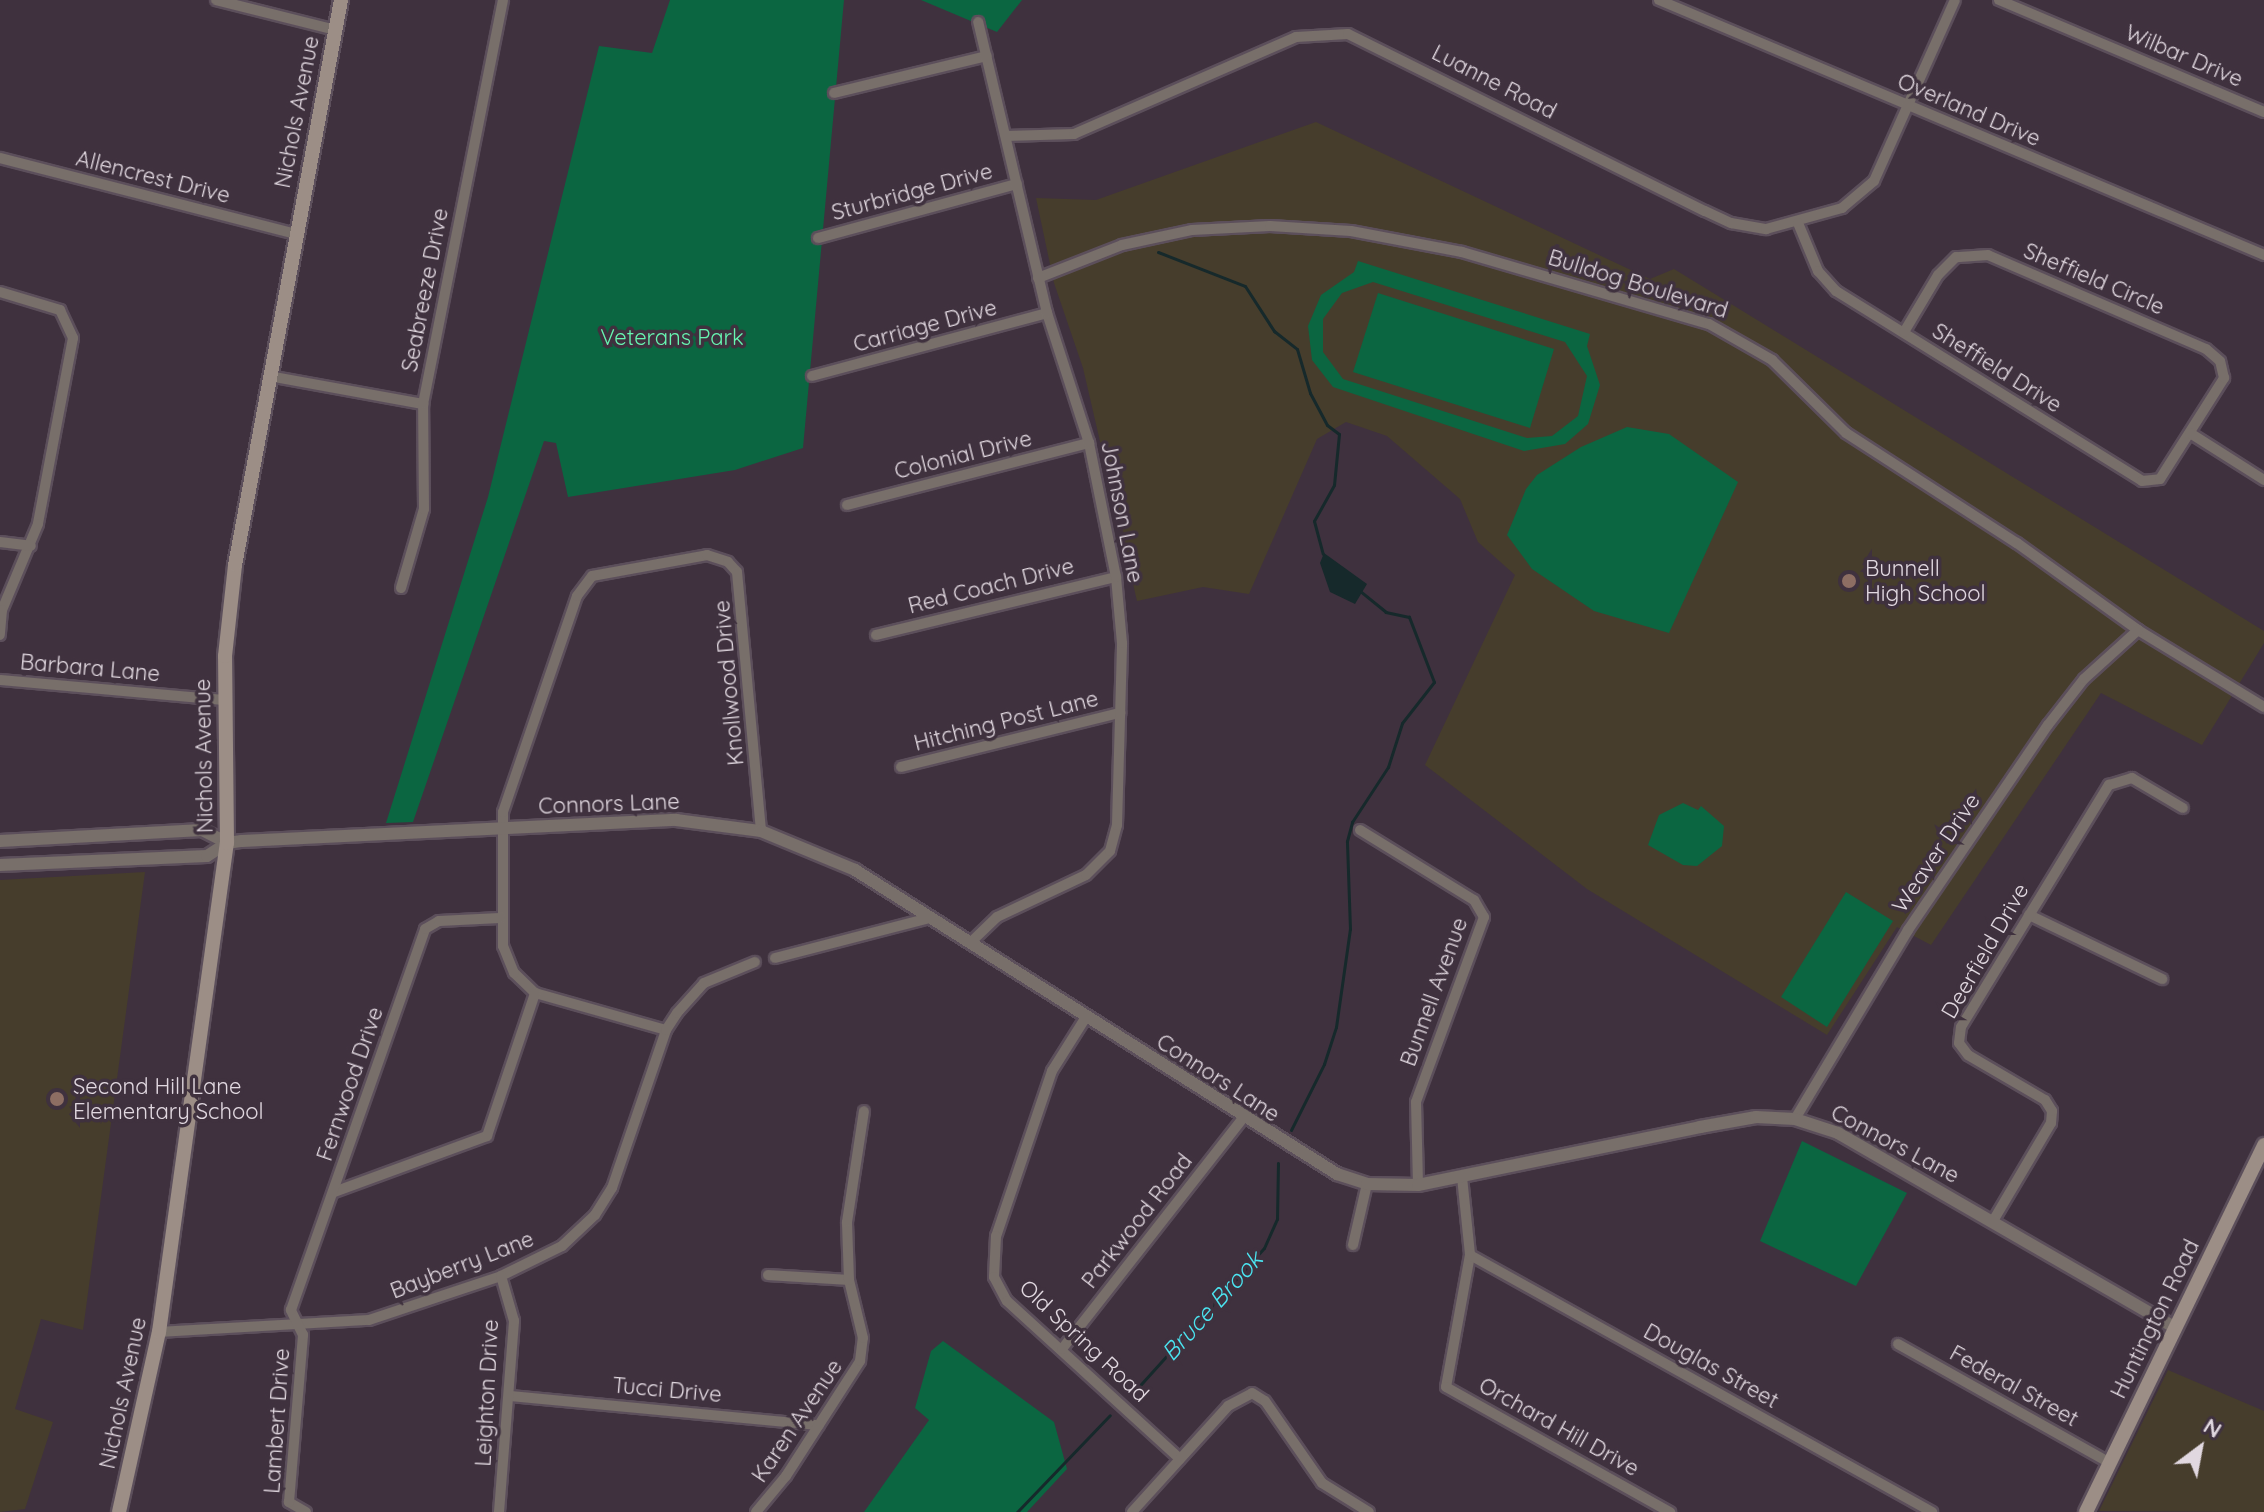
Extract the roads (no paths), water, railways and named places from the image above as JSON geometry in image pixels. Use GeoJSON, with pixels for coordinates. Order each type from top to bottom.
{"type":"FeatureCollection","features":[{"type":"Feature","properties":{"kind":"main road","name":"Nichols Avenue"},"geometry":{"type":"LineString","coordinates":[[119,1512],[159,1332],[227,843],[224,700],[235,565],[341,0]]}},
{"type":"Feature","properties":{"kind":"main road","name":"Huntington Road"},"geometry":{"type":"LineString","coordinates":[[2086,1512],[2264,1145]]}},
{"type":"Feature","properties":{"kind":"street"},"geometry":{"type":"LineString","coordinates":[[216,0],[335,30]]}},
{"type":"Feature","properties":{"kind":"street","name":"Seabreeze Drive"},"geometry":{"type":"LineString","coordinates":[[401,588],[424,509],[423,404],[503,0]]}},
{"type":"Feature","properties":{"kind":"street","name":"Overland Drive"},"geometry":{"type":"LineString","coordinates":[[1659,0],[2264,255]]}},
{"type":"Feature","properties":{"kind":"street","name":"Luanne Road"},"geometry":{"type":"LineString","coordinates":[[1006,136],[1074,134],[1296,37],[1348,34],[1731,223],[1766,229],[1798,223],[1860,196],[1881,170],[1955,0]]}},
{"type":"Feature","properties":{"kind":"street","name":"Wilbar Drive"},"geometry":{"type":"LineString","coordinates":[[1999,0],[2264,112]]}},
{"type":"Feature","properties":{"kind":"street","name":"Johnson Lane"},"geometry":{"type":"LineString","coordinates":[[970,943],[997,917],[1076,880],[1106,858],[1117,825],[1122,643],[1116,577],[1089,443],[1047,313],[978,22]]}},
{"type":"Feature","properties":{"kind":"street"},"geometry":{"type":"LineString","coordinates":[[834,93],[987,56]]}},
{"type":"Feature","properties":{"kind":"street","name":"Allencrest Drive"},"geometry":{"type":"LineString","coordinates":[[0,158],[297,234]]}},
{"type":"Feature","properties":{"kind":"street","name":"Sturbridge Drive"},"geometry":{"type":"LineString","coordinates":[[818,238],[1017,184]]}},
{"type":"Feature","properties":{"kind":"street","name":"Sheffield Drive"},"geometry":{"type":"LineString","coordinates":[[1798,223],[1826,282],[2142,481],[2160,479],[2190,433]]}},
{"type":"Feature","properties":{"kind":"street","name":"Bulldog Boulevard"},"geometry":{"type":"LineString","coordinates":[[1038,278],[1122,245],[1181,232],[1270,226],[1338,230],[1462,252],[1709,324],[1772,360],[1846,433],[2030,552],[2138,630],[2264,707]]}},
{"type":"Feature","properties":{"kind":"street","name":"Sheffield Circle"},"geometry":{"type":"LineString","coordinates":[[1904,332],[1938,275],[1956,257],[1988,255],[2217,357],[2224,372],[2222,383],[2190,433]]}},
{"type":"Feature","properties":{"kind":"street"},"geometry":{"type":"LineString","coordinates":[[0,292],[55,307],[72,331],[31,546],[2,610],[0,635]]}},
{"type":"Feature","properties":{"kind":"street","name":"Carriage Drive"},"geometry":{"type":"LineString","coordinates":[[812,376],[1047,313]]}},
{"type":"Feature","properties":{"kind":"street"},"geometry":{"type":"LineString","coordinates":[[269,376],[423,404]]}},
{"type":"Feature","properties":{"kind":"street"},"geometry":{"type":"LineString","coordinates":[[2190,433],[2264,480]]}},
{"type":"Feature","properties":{"kind":"street","name":"Colonial Drive"},"geometry":{"type":"LineString","coordinates":[[847,505],[1089,443]]}},
{"type":"Feature","properties":{"kind":"street"},"geometry":{"type":"LineString","coordinates":[[0,542],[31,546]]}},
{"type":"Feature","properties":{"kind":"street","name":"Knollwood Drive"},"geometry":{"type":"LineString","coordinates":[[535,993],[507,962],[500,918],[500,828],[582,587],[603,571],[707,555],[728,562],[741,590],[761,831]]}},
{"type":"Feature","properties":{"kind":"street","name":"Red Coach Drive"},"geometry":{"type":"LineString","coordinates":[[876,635],[1116,577]]}},
{"type":"Feature","properties":{"kind":"street","name":"Weaver Drive"},"geometry":{"type":"LineString","coordinates":[[1795,1119],[1908,930],[2048,725],[2084,679],[2138,630]]}},
{"type":"Feature","properties":{"kind":"street","name":"Barbara Lane"},"geometry":{"type":"LineString","coordinates":[[0,680],[224,700]]}},
{"type":"Feature","properties":{"kind":"street","name":"Hitching Post Lane"},"geometry":{"type":"LineString","coordinates":[[901,767],[1120,713]]}},
{"type":"Feature","properties":{"kind":"street","name":"Deerfield Drive"},"geometry":{"type":"LineString","coordinates":[[1993,1221],[2051,1123],[2052,1111],[2045,1100],[1968,1055],[1958,1036],[2113,781],[2132,778],[2183,808]]}},
{"type":"Feature","properties":{"kind":"street","name":"Connors Lane"},"geometry":{"type":"LineString","coordinates":[[227,843],[676,820],[761,831],[829,856],[1322,1167],[1367,1184],[1418,1185],[1728,1122],[1795,1119],[1838,1133],[2176,1328]]}},
{"type":"Feature","properties":{"kind":"street"},"geometry":{"type":"LineString","coordinates":[[0,841],[202,830],[227,843],[207,856],[0,865]]}},
{"type":"Feature","properties":{"kind":"street","name":"Bunnell Avenue"},"geometry":{"type":"LineString","coordinates":[[1360,830],[1474,900],[1484,917],[1416,1102],[1418,1185]]}},
{"type":"Feature","properties":{"kind":"street"},"geometry":{"type":"LineString","coordinates":[[96,836],[97,862]]}},
{"type":"Feature","properties":{"kind":"street"},"geometry":{"type":"LineString","coordinates":[[2029,915],[2162,979]]}},
{"type":"Feature","properties":{"kind":"street","name":"Fernwood Drive"},"geometry":{"type":"LineString","coordinates":[[297,1325],[291,1310],[425,929],[439,921],[500,918]]}},
{"type":"Feature","properties":{"kind":"street"},"geometry":{"type":"LineString","coordinates":[[775,958],[930,918]]}},
{"type":"Feature","properties":{"kind":"street","name":"Bayberry Lane"},"geometry":{"type":"LineString","coordinates":[[159,1332],[369,1320],[501,1276],[562,1246],[603,1204],[624,1160],[666,1030],[704,983],[755,962]]}},
{"type":"Feature","properties":{"kind":"street"},"geometry":{"type":"LineString","coordinates":[[334,1192],[487,1136],[535,993],[666,1030]]}},
{"type":"Feature","properties":{"kind":"street","name":"Old Spring Road"},"geometry":{"type":"LineString","coordinates":[[1086,1017],[1052,1071],[991,1263],[1007,1301],[1180,1459]]}},
{"type":"Feature","properties":{"kind":"street","name":"Karen Avenue"},"geometry":{"type":"LineString","coordinates":[[756,1512],[855,1373],[863,1349],[849,1280],[847,1207],[864,1111]]}},
{"type":"Feature","properties":{"kind":"street","name":"Parkwood Road"},"geometry":{"type":"LineString","coordinates":[[1062,1349],[1243,1118]]}},
{"type":"Feature","properties":{"kind":"street","name":"Orchard Hill Drive"},"geometry":{"type":"LineString","coordinates":[[1462,1177],[1470,1255],[1446,1387],[1670,1512]]}},
{"type":"Feature","properties":{"kind":"street"},"geometry":{"type":"LineString","coordinates":[[1353,1245],[1367,1184]]}},
{"type":"Feature","properties":{"kind":"street","name":"Douglas Street"},"geometry":{"type":"LineString","coordinates":[[1470,1255],[1932,1512]]}},
{"type":"Feature","properties":{"kind":"street"},"geometry":{"type":"LineString","coordinates":[[768,1275],[849,1280]]}},
{"type":"Feature","properties":{"kind":"street","name":"Leighton Drive"},"geometry":{"type":"LineString","coordinates":[[499,1512],[514,1321],[501,1276]]}},
{"type":"Feature","properties":{"kind":"street","name":"Lambert Drive"},"geometry":{"type":"LineString","coordinates":[[297,1325],[303,1335],[289,1494],[294,1508],[306,1512]]}},
{"type":"Feature","properties":{"kind":"street","name":"Federal Street"},"geometry":{"type":"LineString","coordinates":[[1898,1344],[2110,1463]]}},
{"type":"Feature","properties":{"kind":"street"},"geometry":{"type":"LineString","coordinates":[[1132,1512],[1236,1399],[1252,1393],[1265,1401],[1315,1476],[1369,1512]]}},
{"type":"Feature","properties":{"kind":"street","name":"Tucci Drive"},"geometry":{"type":"LineString","coordinates":[[510,1396],[819,1425]]}},
{"type":"Feature","properties":{"kind":"waterway","name":"Bruce Brook"},"geometry":{"type":"LineString","coordinates":[[1158,252],[1245,286],[1274,331],[1297,349],[1310,393],[1327,425],[1339,434],[1334,485],[1314,521],[1323,554]]}},
{"type":"Feature","properties":{"kind":"waterway","name":"Bruce Brook"},"geometry":{"type":"LineString","coordinates":[[1291,1130],[1324,1064],[1336,1027],[1350,929],[1347,841],[1352,822],[1388,767],[1402,723],[1434,682],[1409,617],[1386,612],[1361,592]]}},
{"type":"Feature","properties":{"kind":"waterway","name":"Bruce Brook"},"geometry":{"type":"LineString","coordinates":[[1133,1393],[1264,1248],[1277,1219],[1278,1163]]}},
{"type":"Feature","properties":{"kind":"waterway","name":"Bruce Brook"},"geometry":{"type":"LineString","coordinates":[[1017,1512],[1110,1415]]}},
{"type":"Feature","properties":{"kind":"place","name":"Bunnell High School"},"geometry":{"type":"Point","coordinates":[1849,581]}},
{"type":"Feature","properties":{"kind":"place","name":"Second Hill Lane Elementary School"},"geometry":{"type":"Point","coordinates":[57,1099]}},
{"type":"Feature","properties":{"kind":"park label","name":"Veterans Park"},"geometry":{"type":"Point","coordinates":[672,338]}}]}
